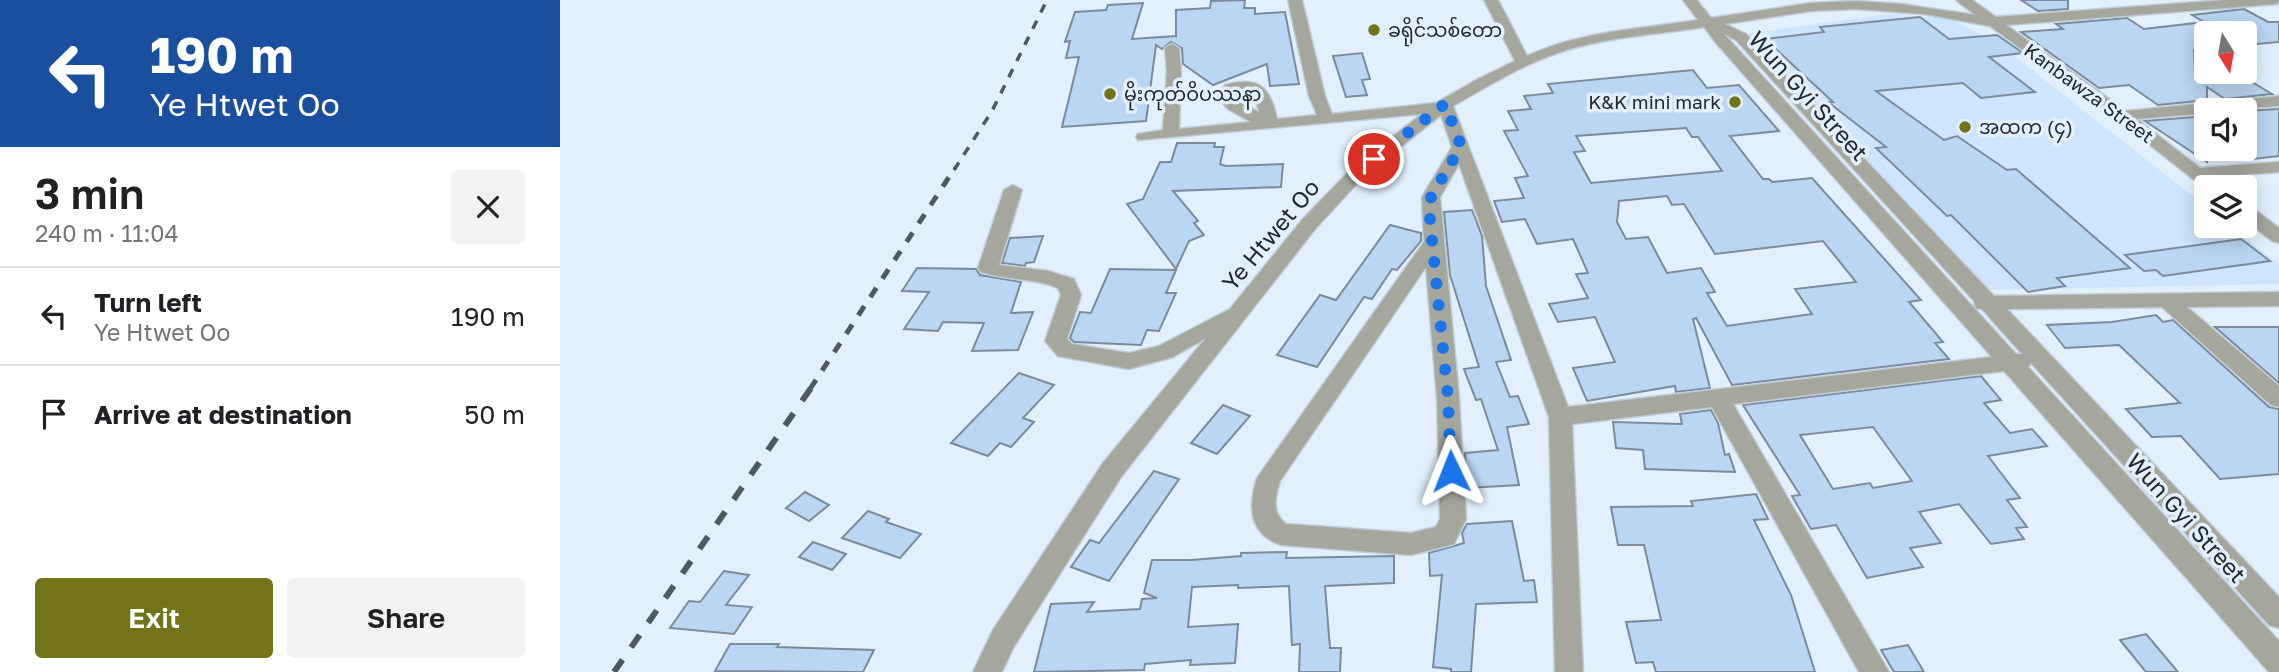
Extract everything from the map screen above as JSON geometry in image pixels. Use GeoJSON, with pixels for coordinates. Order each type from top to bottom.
{"type":"FeatureCollection","features":[{"type":"Feature","properties":{"kind":"street"},"geometry":{"type":"LineString","coordinates":[[1295,0],[1317,96],[1327,120]]}},
{"type":"Feature","properties":{"kind":"street"},"geometry":{"type":"LineString","coordinates":[[1491,0],[1523,62]]}},
{"type":"Feature","properties":{"kind":"street"},"geometry":{"type":"LineString","coordinates":[[1690,0],[1710,22]]}},
{"type":"Feature","properties":{"kind":"street","name":"Kanbawza Street"},"geometry":{"type":"LineString","coordinates":[[1963,0],[2123,116],[2199,175]]}},
{"type":"Feature","properties":{"kind":"street","name":"Ye Htwet Oo"},"geometry":{"type":"LineString","coordinates":[[987,672],[1003,639],[1112,470],[1309,224],[1358,172],[1442,106],[1523,62],[1582,42],[1838,4],[1907,7],[1949,12],[1991,22],[2277,0]]}},
{"type":"Feature","properties":{"kind":"street","name":"Wun Gyi Street"},"geometry":{"type":"LineString","coordinates":[[1710,22],[1741,37],[2279,616]]}},
{"type":"Feature","properties":{"kind":"street","name":"Wun Gyi Street"},"geometry":{"type":"LineString","coordinates":[[1710,22],[1721,40],[2279,662]]}},
{"type":"Feature","properties":{"kind":"street"},"geometry":{"type":"LineString","coordinates":[[1171,134],[1174,71],[1172,48]]}},
{"type":"Feature","properties":{"kind":"street"},"geometry":{"type":"LineString","coordinates":[[2123,116],[2279,101]]}},
{"type":"Feature","properties":{"kind":"street"},"geometry":{"type":"LineString","coordinates":[[1144,136],[1327,120],[1442,106],[1461,146],[1560,417],[1569,672]]}},
{"type":"Feature","properties":{"kind":"street"},"geometry":{"type":"LineString","coordinates":[[1433,242],[1269,478],[1262,499],[1263,518],[1270,528],[1281,534],[1411,544],[1445,536],[1453,519],[1448,398],[1431,197],[1461,146]]}},
{"type":"Feature","properties":{"kind":"street"},"geometry":{"type":"LineString","coordinates":[[2196,173],[2279,167]]}},
{"type":"Feature","properties":{"kind":"street"},"geometry":{"type":"LineString","coordinates":[[1013,190],[988,268],[1002,274],[1047,276],[1067,284],[1071,295],[1056,341],[1066,351],[1129,361],[1148,357],[1165,352],[1240,310]]}},
{"type":"Feature","properties":{"kind":"street"},"geometry":{"type":"LineString","coordinates":[[2257,220],[2279,237]]}},
{"type":"Feature","properties":{"kind":"street"},"geometry":{"type":"LineString","coordinates":[[2165,299],[2279,400]]}},
{"type":"Feature","properties":{"kind":"street"},"geometry":{"type":"LineString","coordinates":[[1960,304],[2279,299]]}},
{"type":"Feature","properties":{"kind":"street"},"geometry":{"type":"LineString","coordinates":[[1560,417],[2041,358]]}},
{"type":"Feature","properties":{"kind":"street"},"geometry":{"type":"LineString","coordinates":[[1719,399],[1875,672]]}},
{"type":"Feature","properties":{"kind":"shaded area","name":"အထက (၄)"},"geometry":{"type":"Polygon","coordinates":[[[1888,14],[1952,19],[2001,46],[2194,197],[2194,238],[2245,238],[2279,264],[2279,284],[1985,290],[1736,35],[1888,14]]]}},
{"type":"Feature","properties":{"kind":"building"},"geometry":{"type":"Polygon","coordinates":[[[1245,0],[1244,8],[1255,8],[1255,14],[1285,12],[1299,84],[1270,86],[1267,64],[1213,85],[1183,64],[1182,48],[1171,42],[1162,49],[1156,45],[1146,121],[1062,127],[1079,57],[1066,58],[1070,41],[1065,42],[1075,12],[1106,10],[1108,5],[1143,3],[1132,39],[1176,36],[1176,10],[1210,8],[1211,1],[1245,0]]]}},
{"type":"Feature","properties":{"kind":"building"},"geometry":{"type":"Polygon","coordinates":[[[2021,0],[2068,0],[2068,9],[2038,11],[2021,0]]]}},
{"type":"Feature","properties":{"kind":"building"},"geometry":{"type":"Polygon","coordinates":[[[2244,9],[2268,22],[2279,22],[2279,42],[2258,44],[2258,21],[2202,21],[2192,15],[2244,9]]]}},
{"type":"Feature","properties":{"kind":"building"},"geometry":{"type":"Polygon","coordinates":[[[1920,17],[1949,39],[1997,35],[2023,53],[1989,57],[2035,92],[1981,98],[1963,83],[1876,91],[1944,140],[1957,136],[2007,170],[2016,169],[2130,268],[2057,278],[2065,286],[2028,292],[1951,215],[1947,216],[1876,148],[1886,147],[1828,102],[1833,102],[1765,39],[1824,32],[1820,27],[1920,17]]]}},
{"type":"Feature","properties":{"kind":"building"},"geometry":{"type":"Polygon","coordinates":[[[2127,18],[2144,29],[2194,23],[2194,84],[2255,84],[2272,94],[2224,98],[2207,87],[2207,98],[2158,105],[2129,85],[2099,88],[2021,32],[2063,29],[2056,24],[2127,18]]]}},
{"type":"Feature","properties":{"kind":"building"},"geometry":{"type":"Polygon","coordinates":[[[1362,53],[1370,79],[1362,80],[1367,95],[1346,97],[1333,56],[1362,53]]]}},
{"type":"Feature","properties":{"kind":"building"},"geometry":{"type":"Polygon","coordinates":[[[1693,70],[1707,88],[1739,85],[1779,131],[1730,136],[1763,179],[1772,182],[1812,178],[1921,300],[1909,302],[1943,342],[1935,343],[1949,359],[1732,385],[1696,318],[1693,319],[1710,388],[1676,392],[1675,386],[1587,401],[1573,368],[1615,362],[1595,317],[1558,322],[1549,304],[1588,298],[1576,274],[1588,273],[1573,239],[1537,244],[1525,219],[1502,222],[1494,201],[1524,198],[1515,178],[1528,176],[1504,131],[1518,130],[1508,111],[1531,109],[1524,96],[1553,93],[1548,84],[1693,70]],[[1686,128],[1576,136],[1585,151],[1574,152],[1591,183],[1722,171],[1698,137],[1692,137],[1686,128]],[[1667,196],[1619,201],[1617,222],[1626,239],[1648,237],[1667,273],[1701,268],[1715,292],[1707,293],[1727,326],[1812,314],[1795,289],[1856,282],[1823,241],[1715,254],[1684,204],[1672,205],[1667,196]]]}},
{"type":"Feature","properties":{"kind":"building"},"geometry":{"type":"Polygon","coordinates":[[[2279,109],[2279,156],[2257,159],[2257,110],[2279,109]]]}},
{"type":"Feature","properties":{"kind":"building"},"geometry":{"type":"Polygon","coordinates":[[[2194,117],[2194,153],[2145,121],[2194,117]]]}},
{"type":"Feature","properties":{"kind":"building"},"geometry":{"type":"Polygon","coordinates":[[[1177,143],[1215,143],[1214,147],[1224,147],[1220,164],[1226,166],[1283,164],[1281,187],[1173,191],[1198,221],[1194,223],[1204,235],[1189,241],[1176,269],[1127,204],[1143,199],[1160,162],[1171,162],[1177,143]]]}},
{"type":"Feature","properties":{"kind":"building"},"geometry":{"type":"Polygon","coordinates":[[[1472,210],[1482,236],[1486,286],[1511,360],[1496,362],[1510,397],[1518,396],[1529,424],[1507,427],[1519,485],[1467,488],[1465,453],[1498,450],[1481,399],[1476,400],[1464,369],[1479,367],[1450,275],[1444,212],[1472,210]]]}},
{"type":"Feature","properties":{"kind":"building"},"geometry":{"type":"Polygon","coordinates":[[[1390,225],[1421,233],[1421,241],[1397,270],[1392,269],[1372,299],[1364,297],[1317,367],[1277,355],[1320,295],[1336,300],[1390,225]]]}},
{"type":"Feature","properties":{"kind":"building"},"geometry":{"type":"Polygon","coordinates":[[[1043,236],[1034,262],[1026,263],[1025,266],[1002,263],[1010,238],[1043,236]]]}},
{"type":"Feature","properties":{"kind":"building"},"geometry":{"type":"Polygon","coordinates":[[[2241,239],[2270,261],[2163,276],[2156,270],[2144,271],[2125,255],[2241,239]]]}},
{"type":"Feature","properties":{"kind":"building"},"geometry":{"type":"Polygon","coordinates":[[[917,268],[976,269],[980,275],[1021,282],[1011,313],[1033,312],[1018,350],[972,351],[984,323],[943,322],[938,331],[904,329],[929,292],[902,291],[917,268]]]}},
{"type":"Feature","properties":{"kind":"building"},"geometry":{"type":"Polygon","coordinates":[[[1110,269],[1176,270],[1166,293],[1176,293],[1159,331],[1147,330],[1141,345],[1074,342],[1070,338],[1080,312],[1091,313],[1110,269]]]}},
{"type":"Feature","properties":{"kind":"building"},"geometry":{"type":"Polygon","coordinates":[[[2156,315],[2163,322],[2173,320],[2269,407],[2279,409],[2279,474],[2220,479],[2181,436],[2152,437],[2126,409],[2180,403],[2119,345],[2065,348],[2047,325],[2112,322],[2156,315]]]}},
{"type":"Feature","properties":{"kind":"building"},"geometry":{"type":"Polygon","coordinates":[[[2215,327],[2279,327],[2279,383],[2215,327]]]}},
{"type":"Feature","properties":{"kind":"building"},"geometry":{"type":"Polygon","coordinates":[[[1019,373],[1054,385],[1023,418],[1034,422],[1011,447],[1000,443],[988,456],[951,443],[1019,373]]]}},
{"type":"Feature","properties":{"kind":"building"},"geometry":{"type":"Polygon","coordinates":[[[1981,376],[2001,400],[1984,403],[2010,433],[2032,429],[2047,446],[1988,456],[2020,498],[2007,500],[2027,527],[2016,528],[2024,539],[1991,544],[1959,504],[1919,512],[1941,543],[1910,548],[1923,567],[1867,578],[1836,525],[1811,529],[1792,496],[1800,495],[1743,405],[1981,376]],[[1873,427],[1800,435],[1833,489],[1870,483],[1873,488],[1912,481],[1873,427]]]}},
{"type":"Feature","properties":{"kind":"building"},"geometry":{"type":"Polygon","coordinates":[[[1223,405],[1250,416],[1217,454],[1191,443],[1223,405]]]}},
{"type":"Feature","properties":{"kind":"building"},"geometry":{"type":"Polygon","coordinates":[[[1711,410],[1718,423],[1725,455],[1729,454],[1735,472],[1645,469],[1643,450],[1616,448],[1613,422],[1682,424],[1680,414],[1711,410]]]}},
{"type":"Feature","properties":{"kind":"building"},"geometry":{"type":"Polygon","coordinates":[[[1154,471],[1179,479],[1109,581],[1071,567],[1090,540],[1099,543],[1154,471]]]}},
{"type":"Feature","properties":{"kind":"building"},"geometry":{"type":"Polygon","coordinates":[[[805,492],[829,505],[809,521],[786,508],[805,492]]]}},
{"type":"Feature","properties":{"kind":"building"},"geometry":{"type":"Polygon","coordinates":[[[1756,494],[1768,519],[1754,520],[1791,595],[1815,672],[1656,672],[1653,662],[1636,663],[1626,622],[1661,620],[1644,545],[1618,545],[1611,507],[1693,506],[1691,501],[1756,494]]]}},
{"type":"Feature","properties":{"kind":"building"},"geometry":{"type":"Polygon","coordinates":[[[868,511],[889,519],[886,522],[921,534],[900,558],[842,538],[868,511]]]}},
{"type":"Feature","properties":{"kind":"building"},"geometry":{"type":"Polygon","coordinates":[[[1512,521],[1524,581],[1534,580],[1537,602],[1476,604],[1471,672],[1451,672],[1451,669],[1433,667],[1442,575],[1430,576],[1429,553],[1464,543],[1462,533],[1467,524],[1512,521]]]}},
{"type":"Feature","properties":{"kind":"building"},"geometry":{"type":"Polygon","coordinates":[[[813,542],[846,554],[832,570],[799,557],[813,542]]]}},
{"type":"Feature","properties":{"kind":"building"},"geometry":{"type":"Polygon","coordinates":[[[1287,552],[1286,558],[1394,556],[1394,583],[1325,586],[1330,648],[1341,648],[1340,672],[1299,672],[1300,644],[1292,645],[1289,586],[1238,588],[1238,585],[1192,587],[1188,627],[1238,624],[1235,663],[1190,665],[1191,660],[1145,664],[1144,670],[1034,672],[1051,604],[1094,602],[1087,612],[1140,609],[1142,599],[1157,598],[1144,593],[1152,560],[1191,560],[1241,556],[1241,553],[1287,552]]]}},
{"type":"Feature","properties":{"kind":"building"},"geometry":{"type":"Polygon","coordinates":[[[724,571],[749,575],[726,605],[752,607],[734,634],[670,628],[689,601],[700,602],[724,571]]]}},
{"type":"Feature","properties":{"kind":"building"},"geometry":{"type":"Polygon","coordinates":[[[2146,634],[2178,672],[2146,672],[2120,640],[2146,634]]]}},
{"type":"Feature","properties":{"kind":"building"},"geometry":{"type":"Polygon","coordinates":[[[730,644],[874,650],[863,672],[715,671],[730,644]]]}},
{"type":"Feature","properties":{"kind":"building"},"geometry":{"type":"Polygon","coordinates":[[[1908,645],[1924,672],[1894,672],[1881,650],[1908,645]]]}},
{"type":"Feature","properties":{"kind":"railway"},"geometry":{"type":"LineString","coordinates":[[954,170],[992,111],[1047,0]]}},
{"type":"Feature","properties":{"kind":"railway"},"geometry":{"type":"LineString","coordinates":[[810,389],[955,168]]}},
{"type":"Feature","properties":{"kind":"railway"},"geometry":{"type":"LineString","coordinates":[[614,672],[811,388]]}},
{"type":"Feature","properties":{"kind":"place","name":"ခရိုင်သစ်တော"},"geometry":{"type":"Point","coordinates":[1374,30]}},
{"type":"Feature","properties":{"kind":"place","name":"မိုးကုတ်ဝိပဿနာ"},"geometry":{"type":"Point","coordinates":[1110,94]}},
{"type":"Feature","properties":{"kind":"place","name":"K&K mini mark"},"geometry":{"type":"Point","coordinates":[1735,102]}},
{"type":"Feature","properties":{"kind":"place","name":"အထက (၄)"},"geometry":{"type":"Point","coordinates":[1965,127]}},
{"type":"Feature","properties":{"kind":"route"},"geometry":{"type":"LineString","coordinates":[[1374,159],[1445,104],[1461,146],[1431,197],[1430,220],[1448,398],[1451,471]]}}]}
